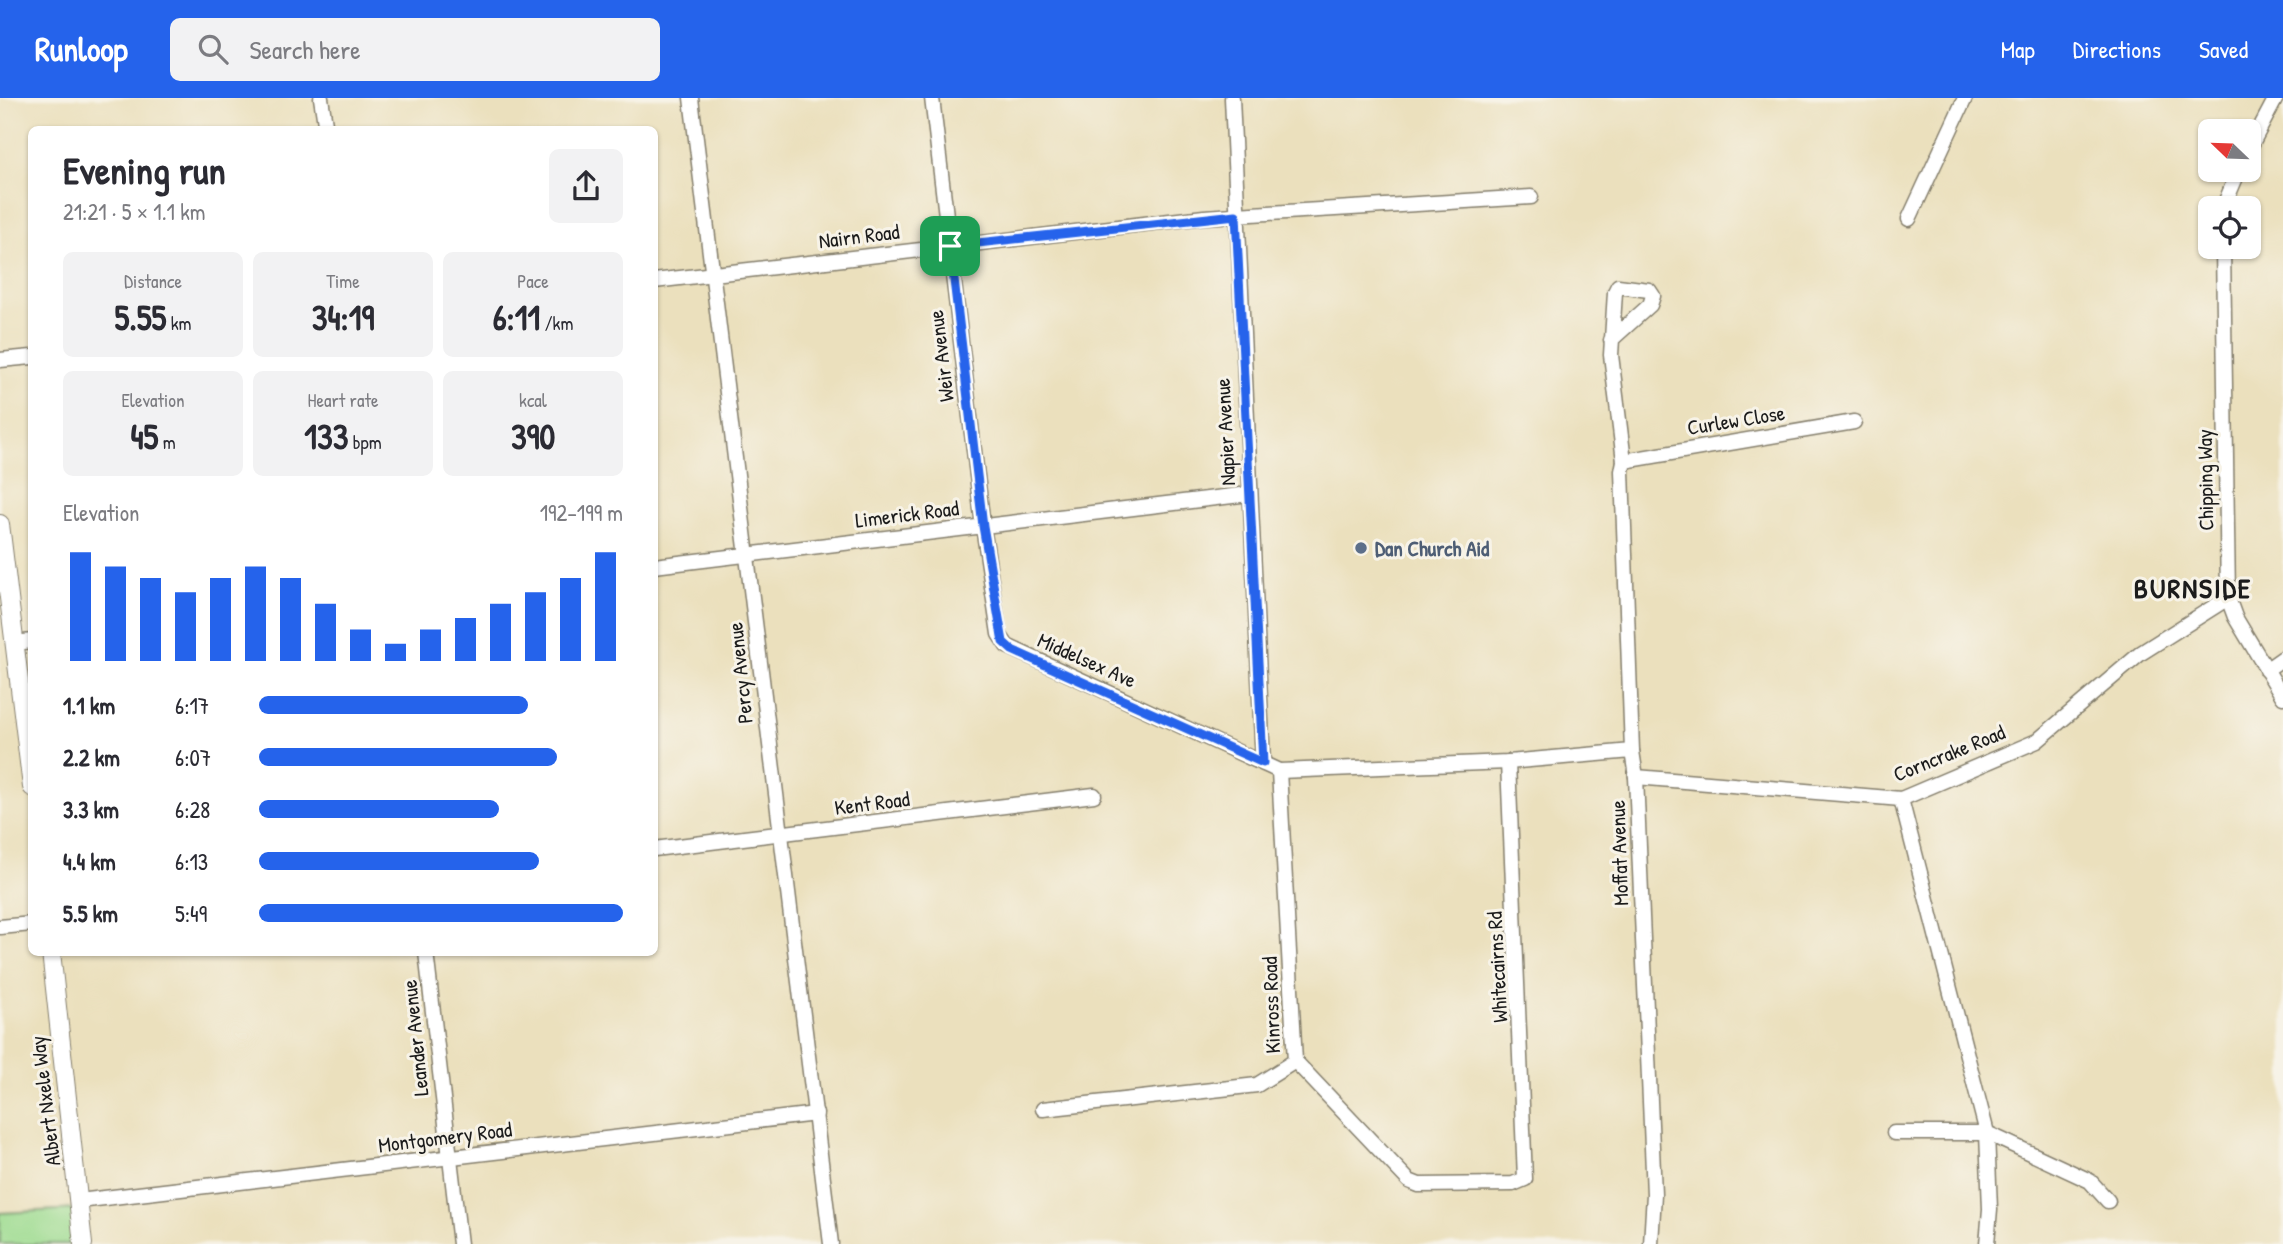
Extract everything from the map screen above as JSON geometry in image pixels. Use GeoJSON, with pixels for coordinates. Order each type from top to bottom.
{"type":"FeatureCollection","features":[{"type":"Feature","properties":{"kind":"main road"},"geometry":{"type":"LineString","coordinates":[[0,524],[23,642],[28,723]]}},
{"type":"Feature","properties":{"kind":"main road","name":"Albert Nxele Way"},"geometry":{"type":"LineString","coordinates":[[51,956],[83,1244]]}},
{"type":"Feature","properties":{"kind":"street"},"geometry":{"type":"LineString","coordinates":[[321,98],[325,126]]}},
{"type":"Feature","properties":{"kind":"street","name":"Percy Avenue"},"geometry":{"type":"LineString","coordinates":[[691,98],[779,836],[831,1244]]}},
{"type":"Feature","properties":{"kind":"street","name":"Weir Avenue"},"geometry":{"type":"LineString","coordinates":[[932,98],[983,526]]}},
{"type":"Feature","properties":{"kind":"street","name":"Napier Avenue"},"geometry":{"type":"LineString","coordinates":[[1232,98],[1263,763]]}},
{"type":"Feature","properties":{"kind":"street"},"geometry":{"type":"LineString","coordinates":[[1909,219],[1965,98]]}},
{"type":"Feature","properties":{"kind":"street"},"geometry":{"type":"LineString","coordinates":[[2261,126],[2276,98]]}},
{"type":"Feature","properties":{"kind":"street","name":"Nairn Road"},"geometry":{"type":"LineString","coordinates":[[658,280],[1236,215],[1531,197]]}},
{"type":"Feature","properties":{"kind":"street","name":"Chipping Way"},"geometry":{"type":"LineString","coordinates":[[2223,259],[2228,598],[2235,617],[2283,698]]}},
{"type":"Feature","properties":{"kind":"street","name":"Moffat Avenue"},"geometry":{"type":"LineString","coordinates":[[1611,340],[1624,461],[1622,471],[1632,751],[1636,777],[1654,1194],[1651,1244]]}},
{"type":"Feature","properties":{"kind":"street"},"geometry":{"type":"LineString","coordinates":[[0,360],[28,356]]}},
{"type":"Feature","properties":{"kind":"street","name":"Curlew Close"},"geometry":{"type":"LineString","coordinates":[[1624,461],[1854,422]]}},
{"type":"Feature","properties":{"kind":"street","name":"Limerick Road"},"geometry":{"type":"LineString","coordinates":[[658,566],[1249,494]]}},
{"type":"Feature","properties":{"kind":"street","name":"Middelsex Ave"},"geometry":{"type":"LineString","coordinates":[[983,526],[999,634],[1007,646],[1279,771]]}},
{"type":"Feature","properties":{"kind":"street","name":"Corncrake Road"},"geometry":{"type":"LineString","coordinates":[[1636,777],[1901,799],[2037,740],[2141,653],[2228,598]]}},
{"type":"Feature","properties":{"kind":"street"},"geometry":{"type":"LineString","coordinates":[[2266,670],[2283,658]]}},
{"type":"Feature","properties":{"kind":"street"},"geometry":{"type":"LineString","coordinates":[[1279,771],[1508,762],[1632,751]]}},
{"type":"Feature","properties":{"kind":"street","name":"Whitecairns Rd"},"geometry":{"type":"LineString","coordinates":[[1295,1061],[1409,1181],[1419,1185],[1519,1184],[1525,1179],[1527,1170],[1508,762]]}},
{"type":"Feature","properties":{"kind":"street","name":"Kinross Road"},"geometry":{"type":"LineString","coordinates":[[1043,1109],[1257,1085],[1295,1061],[1279,771]]}},
{"type":"Feature","properties":{"kind":"street","name":"Kent Road"},"geometry":{"type":"LineString","coordinates":[[658,849],[779,836],[1094,795]]}},
{"type":"Feature","properties":{"kind":"street"},"geometry":{"type":"LineString","coordinates":[[1901,799],[1987,1133],[1990,1209],[1987,1244]]}},
{"type":"Feature","properties":{"kind":"street"},"geometry":{"type":"LineString","coordinates":[[0,927],[28,924]]}},
{"type":"Feature","properties":{"kind":"street","name":"Leander Avenue"},"geometry":{"type":"LineString","coordinates":[[426,956],[460,1244]]}},
{"type":"Feature","properties":{"kind":"street","name":"Montgomery Road"},"geometry":{"type":"LineString","coordinates":[[79,1201],[816,1114]]}},
{"type":"Feature","properties":{"kind":"street"},"geometry":{"type":"LineString","coordinates":[[1894,1133],[1987,1133],[2090,1181],[2108,1201]]}},
{"type":"Feature","properties":{"kind":"green space"},"geometry":{"type":"Polygon","coordinates":[[[78,1209],[81,1244],[0,1244],[0,1213],[78,1209]]]}},
{"type":"Feature","properties":{"kind":"place","name":"Dan Church Aid"},"geometry":{"type":"Point","coordinates":[1361,548]}},
{"type":"Feature","properties":{"kind":"district","name":"BURNSIDE"},"geometry":{"type":"Point","coordinates":[2193,588]}},
{"type":"Feature","properties":{"kind":"route"},"geometry":{"type":"LineString","coordinates":[[1236,215],[1263,763],[1012,650],[1003,642],[999,634],[983,526],[950,246],[1236,215]]}}]}
